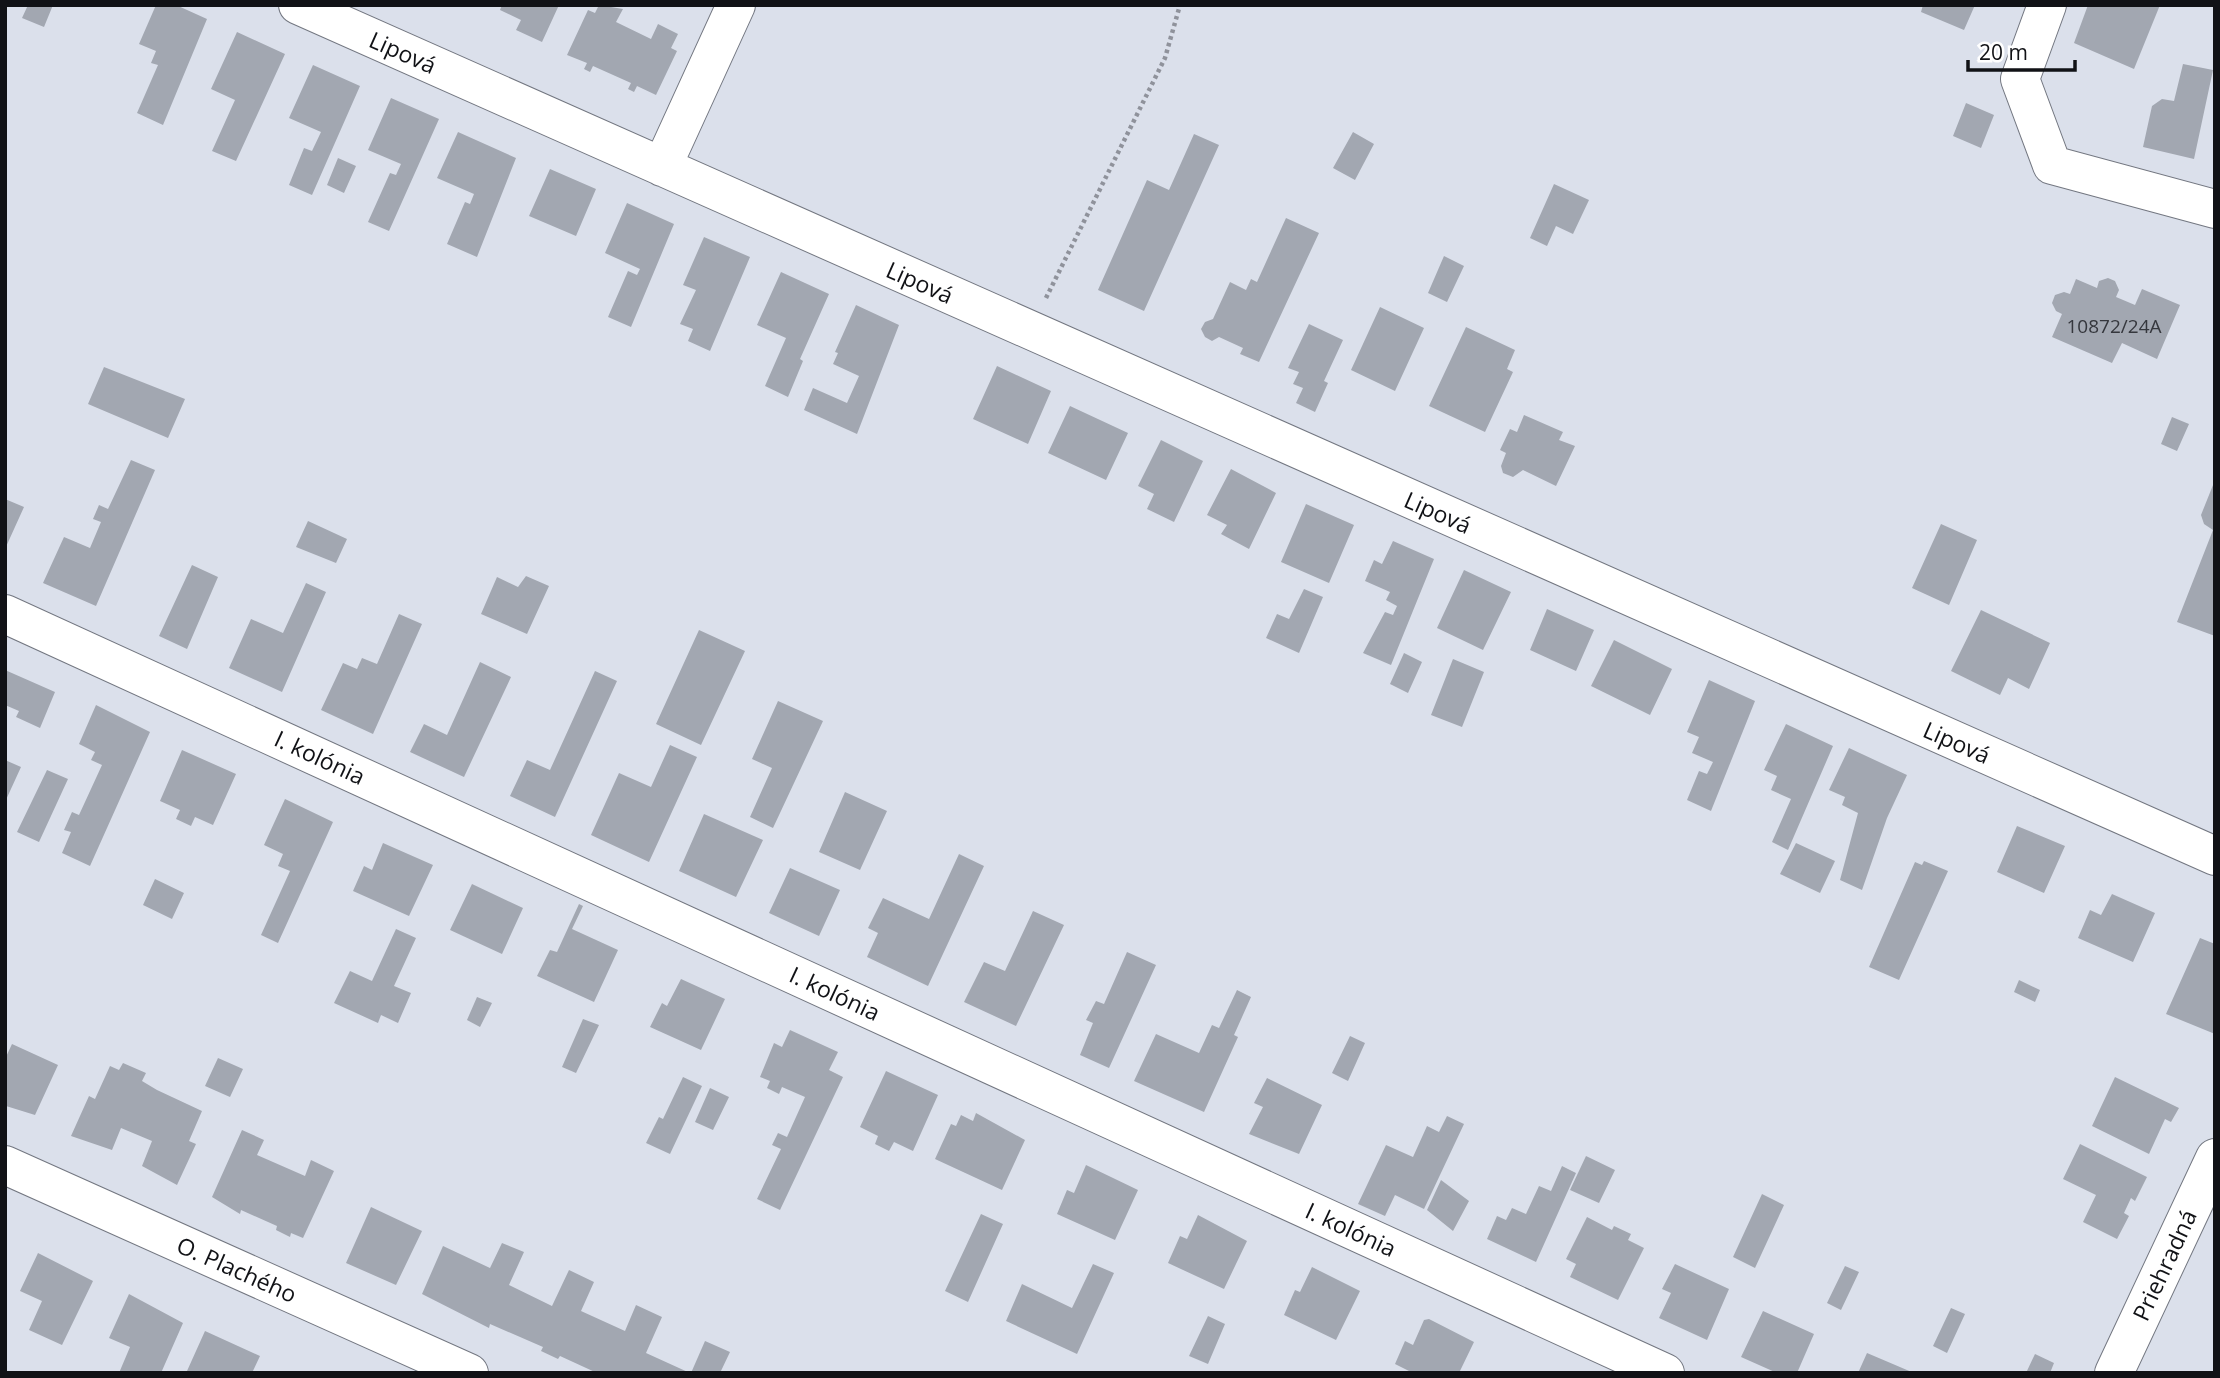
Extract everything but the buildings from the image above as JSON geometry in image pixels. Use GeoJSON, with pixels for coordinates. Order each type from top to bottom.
{"type":"FeatureCollection","features":[{"type":"Feature","properties":{"kind":"street","name":"Lipová"},"geometry":{"type":"LineString","coordinates":[[298,5],[2215,856]]}},
{"type":"Feature","properties":{"kind":"street"},"geometry":{"type":"LineString","coordinates":[[662,167],[736,5]]}},
{"type":"Feature","properties":{"kind":"street"},"geometry":{"type":"LineString","coordinates":[[2047,5],[2021,79],[2052,164],[2215,209]]}},
{"type":"Feature","properties":{"kind":"street","name":"I. kolónia"},"geometry":{"type":"LineString","coordinates":[[5,614],[1665,1373]]}},
{"type":"Feature","properties":{"kind":"street","name":"Priehradná"},"geometry":{"type":"LineString","coordinates":[[2114,1373],[2215,1158]]}},
{"type":"Feature","properties":{"kind":"street","name":"O. Plachého"},"geometry":{"type":"LineString","coordinates":[[5,1166],[469,1373]]}},
{"type":"Feature","properties":{"kind":"path"},"geometry":{"type":"LineString","coordinates":[[1030,330],[1165,58],[1180,5]]}}]}
